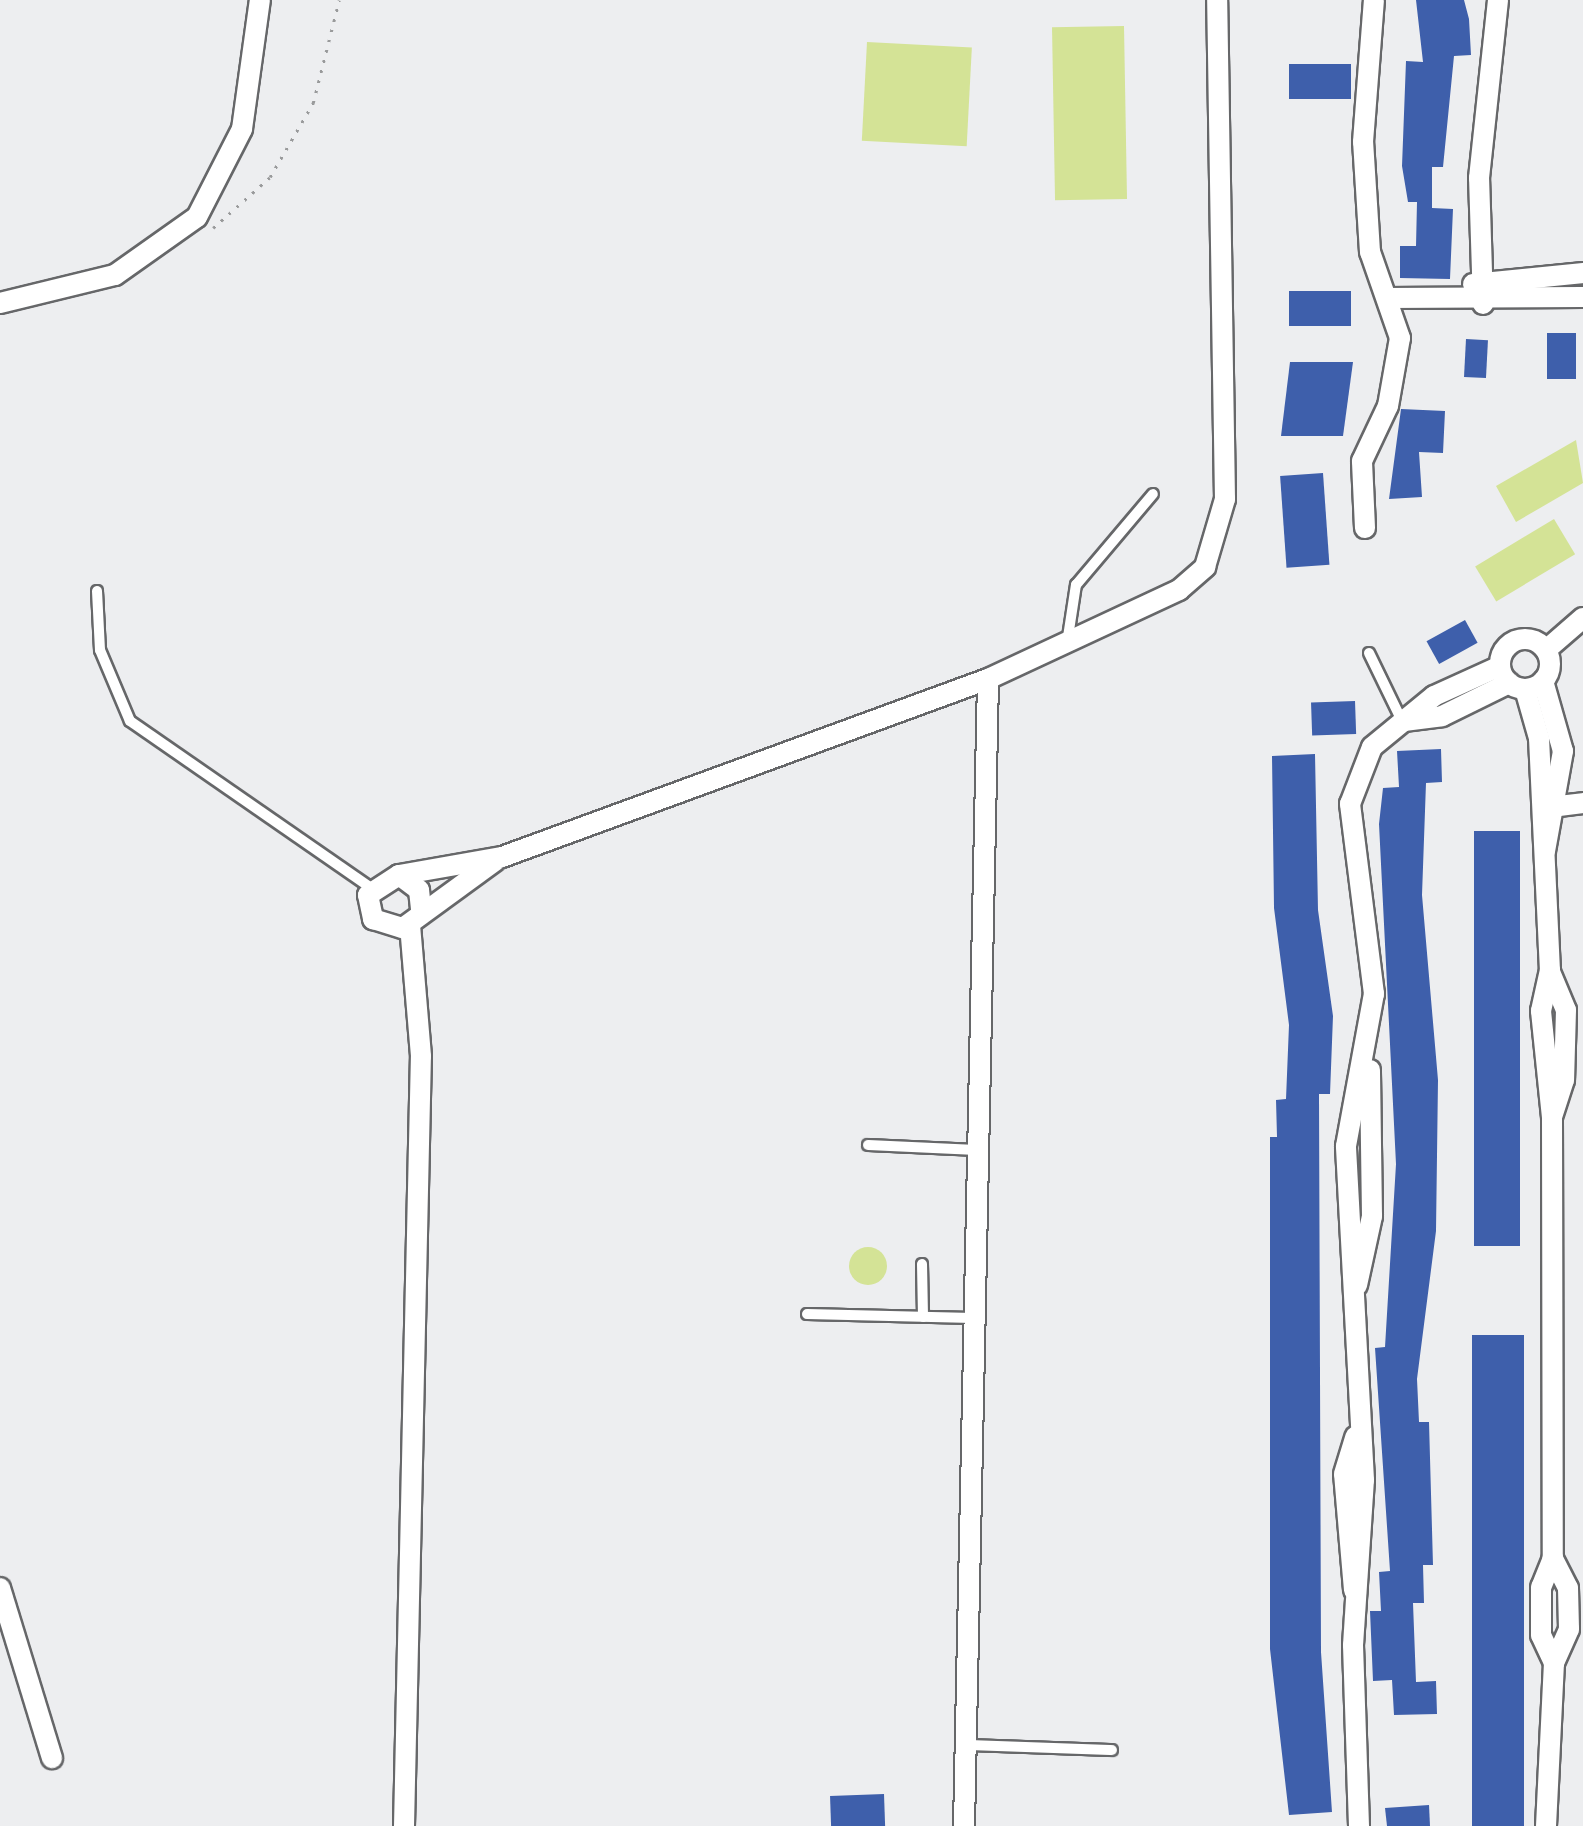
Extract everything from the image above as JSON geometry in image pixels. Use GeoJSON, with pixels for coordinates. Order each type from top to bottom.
{"type":"FeatureCollection","features":[{"type":"Feature","properties":{"kind":"street"},"geometry":{"type":"LineString","coordinates":[[0,303],[115,275],[196,217],[242,129],[260,0]]}},
{"type":"Feature","properties":{"kind":"street"},"geometry":{"type":"LineString","coordinates":[[502,857],[395,929],[374,919],[371,888],[399,874],[502,857],[988,679],[1068,637],[1179,590],[1205,568],[1220,532],[1217,0]]}},
{"type":"Feature","properties":{"kind":"street"},"geometry":{"type":"LineString","coordinates":[[1483,304],[1479,178],[1498,0]]}},
{"type":"Feature","properties":{"kind":"street"},"geometry":{"type":"LineString","coordinates":[[1366,528],[1362,461],[1388,406],[1400,338],[1370,252],[1363,142],[1371,4]]}},
{"type":"Feature","properties":{"kind":"street"},"geometry":{"type":"LineString","coordinates":[[1449,297],[1481,280],[1534,280],[1583,273]]}},
{"type":"Feature","properties":{"kind":"street"},"geometry":{"type":"LineString","coordinates":[[1534,280],[1534,304]]}},
{"type":"Feature","properties":{"kind":"street"},"geometry":{"type":"LineString","coordinates":[[1387,298],[1449,297],[1483,304],[1534,304],[1583,298]]}},
{"type":"Feature","properties":{"kind":"street"},"geometry":{"type":"LineString","coordinates":[[1359,1826],[1355,1596],[1344,1474],[1357,1430],[1356,1288],[1346,1146],[1368,1054],[1374,982],[1350,804],[1366,756],[1402,722],[1442,716],[1519,680],[1583,618]]}},
{"type":"Feature","properties":{"kind":"street"},"geometry":{"type":"LineString","coordinates":[[1546,650],[1516,640],[1519,680],[1537,726],[1550,970],[1542,1012],[1552,1117],[1554,1558],[1541,1587],[1541,1636],[1554,1662],[1546,1826]]}},
{"type":"Feature","properties":{"kind":"street"},"geometry":{"type":"LineString","coordinates":[[964,1826],[988,679]]}},
{"type":"Feature","properties":{"kind":"street"},"geometry":{"type":"LineString","coordinates":[[1519,680],[1562,735],[1559,806],[1544,853]]}},
{"type":"Feature","properties":{"kind":"street"},"geometry":{"type":"LineString","coordinates":[[1559,806],[1583,803]]}},
{"type":"Feature","properties":{"kind":"street"},"geometry":{"type":"LineString","coordinates":[[399,874],[419,890],[416,916],[421,1056],[404,1826]]}},
{"type":"Feature","properties":{"kind":"street"},"geometry":{"type":"LineString","coordinates":[[0,1588],[8,1643],[52,1758]]}},
{"type":"Feature","properties":{"kind":"lane"},"geometry":{"type":"LineString","coordinates":[[1068,637],[1082,574],[1153,494]]}},
{"type":"Feature","properties":{"kind":"lane"},"geometry":{"type":"LineString","coordinates":[[97,591],[100,650],[130,721],[371,888]]}},
{"type":"Feature","properties":{"kind":"lane"},"geometry":{"type":"LineString","coordinates":[[1369,654],[1402,722]]}},
{"type":"Feature","properties":{"kind":"lane"},"geometry":{"type":"LineString","coordinates":[[868,1145],[978,1150]]}},
{"type":"Feature","properties":{"kind":"lane"},"geometry":{"type":"LineString","coordinates":[[922,1264],[923,1317]]}},
{"type":"Feature","properties":{"kind":"lane"},"geometry":{"type":"LineString","coordinates":[[807,1314],[972,1318]]}},
{"type":"Feature","properties":{"kind":"lane"},"geometry":{"type":"LineString","coordinates":[[966,1745],[1112,1750]]}},
{"type":"Feature","properties":{"kind":"path"},"geometry":{"type":"LineString","coordinates":[[211,230],[270,176],[313,102],[338,0]]}},
{"type":"Feature","properties":{"kind":"green space"},"geometry":{"type":"Polygon","coordinates":[[[1124,26],[1127,199],[1055,200],[1052,27],[1124,26]]]}},
{"type":"Feature","properties":{"kind":"green space"},"geometry":{"type":"Polygon","coordinates":[[[867,42],[972,47],[967,146],[862,141],[867,42]]]}},
{"type":"Feature","properties":{"kind":"green space"},"geometry":{"type":"Polygon","coordinates":[[[1576,440],[1583,483],[1516,522],[1496,486],[1576,440]]]}},
{"type":"Feature","properties":{"kind":"green space"},"geometry":{"type":"Polygon","coordinates":[[[1554,519],[1575,554],[1496,602],[1475,566],[1554,519]]]}},
{"type":"Feature","properties":{"kind":"green space"},"geometry":{"type":"Polygon","coordinates":[[[868,1247],[882,1252],[887,1266],[882,1280],[868,1285],[854,1280],[849,1266],[854,1252],[868,1247]]]}},
{"type":"Feature","properties":{"kind":"building"},"geometry":{"type":"Polygon","coordinates":[[[1416,0],[1464,0],[1469,19],[1471,55],[1454,56],[1443,167],[1432,167],[1432,208],[1453,209],[1450,279],[1400,278],[1400,246],[1416,246],[1417,202],[1408,202],[1402,166],[1406,61],[1423,62],[1416,0]]]}},
{"type":"Feature","properties":{"kind":"building"},"geometry":{"type":"Polygon","coordinates":[[[1289,64],[1351,64],[1351,99],[1289,99],[1289,64]]]}},
{"type":"Feature","properties":{"kind":"building"},"geometry":{"type":"Polygon","coordinates":[[[1289,291],[1351,291],[1351,326],[1289,326],[1289,291]]]}},
{"type":"Feature","properties":{"kind":"building"},"geometry":{"type":"Polygon","coordinates":[[[1547,333],[1576,333],[1576,379],[1547,379],[1547,333]]]}},
{"type":"Feature","properties":{"kind":"building"},"geometry":{"type":"Polygon","coordinates":[[[1466,339],[1488,340],[1486,378],[1464,377],[1466,339]]]}},
{"type":"Feature","properties":{"kind":"building"},"geometry":{"type":"Polygon","coordinates":[[[1290,362],[1353,362],[1343,436],[1281,436],[1290,362]]]}},
{"type":"Feature","properties":{"kind":"building"},"geometry":{"type":"Polygon","coordinates":[[[1401,409],[1445,411],[1443,453],[1419,452],[1422,497],[1389,499],[1401,409]]]}},
{"type":"Feature","properties":{"kind":"building"},"geometry":{"type":"Polygon","coordinates":[[[1323,473],[1329,565],[1287,568],[1280,476],[1323,473]]]}},
{"type":"Feature","properties":{"kind":"building"},"geometry":{"type":"Polygon","coordinates":[[[1465,620],[1478,643],[1439,664],[1427,641],[1465,620]]]}},
{"type":"Feature","properties":{"kind":"building"},"geometry":{"type":"Polygon","coordinates":[[[1355,701],[1356,734],[1312,736],[1311,703],[1355,701]]]}},
{"type":"Feature","properties":{"kind":"building"},"geometry":{"type":"Polygon","coordinates":[[[1441,749],[1442,782],[1426,783],[1422,895],[1438,1080],[1436,1231],[1417,1379],[1419,1422],[1429,1422],[1433,1565],[1423,1565],[1424,1603],[1413,1603],[1416,1682],[1436,1681],[1437,1714],[1394,1715],[1392,1680],[1373,1681],[1370,1611],[1381,1611],[1379,1572],[1390,1571],[1375,1348],[1385,1347],[1396,1164],[1379,824],[1383,788],[1399,787],[1397,751],[1441,749]]]}},
{"type":"Feature","properties":{"kind":"building"},"geometry":{"type":"Polygon","coordinates":[[[1315,754],[1318,910],[1333,1016],[1330,1094],[1319,1094],[1321,1652],[1332,1812],[1289,1815],[1270,1649],[1270,1137],[1277,1137],[1276,1100],[1286,1099],[1289,1025],[1274,908],[1272,756],[1315,754]]]}},
{"type":"Feature","properties":{"kind":"building"},"geometry":{"type":"Polygon","coordinates":[[[1474,831],[1520,831],[1520,1246],[1474,1246],[1474,831]]]}},
{"type":"Feature","properties":{"kind":"building"},"geometry":{"type":"Polygon","coordinates":[[[1472,1335],[1524,1335],[1524,1826],[1472,1826],[1472,1335]]]}},
{"type":"Feature","properties":{"kind":"building"},"geometry":{"type":"Polygon","coordinates":[[[884,1794],[885,1826],[831,1826],[830,1796],[884,1794]]]}},
{"type":"Feature","properties":{"kind":"building"},"geometry":{"type":"Polygon","coordinates":[[[1429,1805],[1430,1826],[1387,1826],[1385,1808],[1429,1805]]]}}]}
